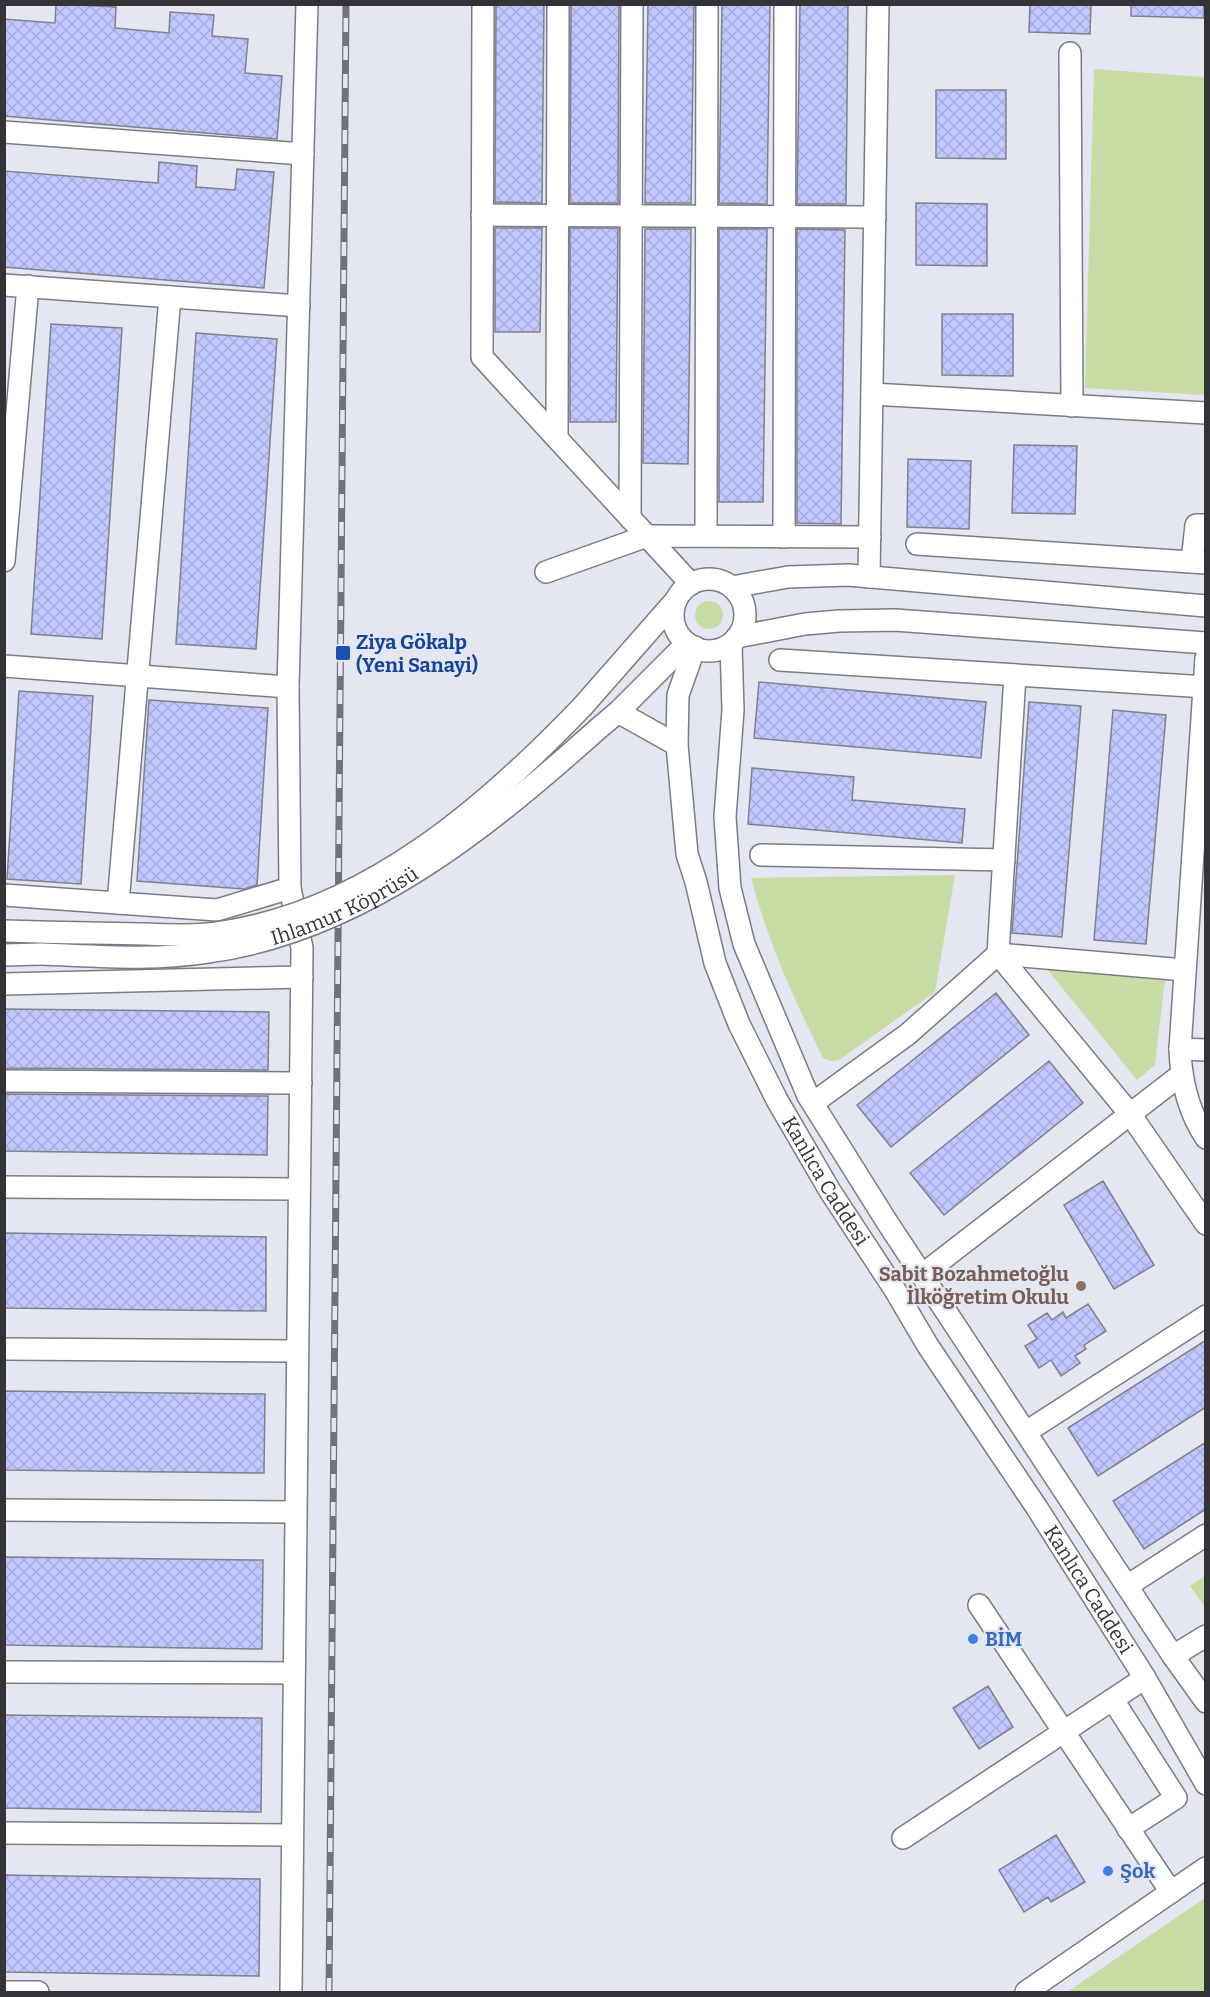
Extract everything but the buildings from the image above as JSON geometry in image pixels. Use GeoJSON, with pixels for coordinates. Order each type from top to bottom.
{"type":"FeatureCollection","features":[{"type":"Feature","properties":{"kind":"street"},"geometry":{"type":"LineString","coordinates":[[291,1992],[302,948],[290,888],[288,687],[307,4]]}},
{"type":"Feature","properties":{"kind":"street"},"geometry":{"type":"LineString","coordinates":[[483,4],[482,357],[691,584]]}},
{"type":"Feature","properties":{"kind":"street"},"geometry":{"type":"LineString","coordinates":[[556,438],[558,4]]}},
{"type":"Feature","properties":{"kind":"street"},"geometry":{"type":"LineString","coordinates":[[630,518],[632,4]]}},
{"type":"Feature","properties":{"kind":"street"},"geometry":{"type":"LineString","coordinates":[[706,536],[707,4]]}},
{"type":"Feature","properties":{"kind":"street"},"geometry":{"type":"LineString","coordinates":[[784,537],[785,4]]}},
{"type":"Feature","properties":{"kind":"street"},"geometry":{"type":"LineString","coordinates":[[869,578],[878,4]]}},
{"type":"Feature","properties":{"kind":"street"},"geometry":{"type":"LineString","coordinates":[[1070,53],[1072,406]]}},
{"type":"Feature","properties":{"kind":"street"},"geometry":{"type":"LineString","coordinates":[[4,132],[303,154]]}},
{"type":"Feature","properties":{"kind":"street"},"geometry":{"type":"LineString","coordinates":[[482,215],[875,217]]}},
{"type":"Feature","properties":{"kind":"street"},"geometry":{"type":"LineString","coordinates":[[4,285],[299,306]]}},
{"type":"Feature","properties":{"kind":"street"},"geometry":{"type":"LineString","coordinates":[[4,561],[28,286]]}},
{"type":"Feature","properties":{"kind":"street"},"geometry":{"type":"LineString","coordinates":[[118,903],[170,297]]}},
{"type":"Feature","properties":{"kind":"street"},"geometry":{"type":"LineString","coordinates":[[872,394],[1206,413]]}},
{"type":"Feature","properties":{"kind":"street"},"geometry":{"type":"LineString","coordinates":[[916,544],[1199,562],[1196,525],[1206,525]]}},
{"type":"Feature","properties":{"kind":"street"},"geometry":{"type":"LineString","coordinates":[[546,572],[647,536],[870,537]]}},
{"type":"Feature","properties":{"kind":"street"},"geometry":{"type":"LineString","coordinates":[[1206,606],[848,575],[788,577],[732,586],[714,579],[705,579],[691,584],[681,592],[676,600],[674,618],[676,628],[691,645],[713,650],[734,640],[805,624],[895,620],[1206,643]]}},
{"type":"Feature","properties":{"kind":"street"},"geometry":{"type":"LineString","coordinates":[[732,586],[743,602],[745,611],[745,620],[734,640]]}},
{"type":"Feature","properties":{"kind":"street","name":"Ihlamur Köprüsü"},"geometry":{"type":"LineString","coordinates":[[4,931],[199,935],[270,922],[321,904],[364,883],[392,867],[454,824],[518,771],[583,706],[676,600]]}},
{"type":"Feature","properties":{"kind":"street","name":"Kanlıca Caddesi"},"geometry":{"type":"LineString","coordinates":[[734,640],[733,710],[725,818],[730,888],[744,944],[813,1103],[922,1275],[1173,1656],[1206,1702]]}},
{"type":"Feature","properties":{"kind":"street","name":"Ihlamur Köprüsü"},"geometry":{"type":"LineString","coordinates":[[4,955],[153,957],[209,952],[276,937],[337,914],[399,883],[453,848],[522,794],[618,712],[691,645]]}},
{"type":"Feature","properties":{"kind":"street","name":"Kanlıca Caddesi"},"geometry":{"type":"LineString","coordinates":[[691,645],[678,695],[677,745],[687,854],[696,882],[709,944],[739,1024],[777,1100],[830,1191],[895,1290],[928,1346],[1146,1678],[1206,1784]]}},
{"type":"Feature","properties":{"kind":"street"},"geometry":{"type":"LineString","coordinates":[[1204,1132],[1187,1099],[1180,1049],[1185,970],[1198,878],[1206,658]]}},
{"type":"Feature","properties":{"kind":"street"},"geometry":{"type":"LineString","coordinates":[[780,660],[1205,687]]}},
{"type":"Feature","properties":{"kind":"street"},"geometry":{"type":"LineString","coordinates":[[4,666],[288,687]]}},
{"type":"Feature","properties":{"kind":"street"},"geometry":{"type":"LineString","coordinates":[[1015,675],[998,954],[1130,1114],[1206,1224]]}},
{"type":"Feature","properties":{"kind":"street"},"geometry":{"type":"LineString","coordinates":[[618,712],[677,745]]}},
{"type":"Feature","properties":{"kind":"street"},"geometry":{"type":"LineString","coordinates":[[761,855],[1004,860]]}},
{"type":"Feature","properties":{"kind":"street"},"geometry":{"type":"LineString","coordinates":[[4,895],[217,910],[290,888]]}},
{"type":"Feature","properties":{"kind":"street"},"geometry":{"type":"LineString","coordinates":[[813,1103],[908,1034],[998,954],[1185,970]]}},
{"type":"Feature","properties":{"kind":"street"},"geometry":{"type":"LineString","coordinates":[[4,984],[302,977]]}},
{"type":"Feature","properties":{"kind":"street"},"geometry":{"type":"LineString","coordinates":[[1180,1049],[1206,1050]]}},
{"type":"Feature","properties":{"kind":"street"},"geometry":{"type":"LineString","coordinates":[[922,1275],[1182,1074]]}},
{"type":"Feature","properties":{"kind":"street"},"geometry":{"type":"LineString","coordinates":[[4,1081],[301,1083]]}},
{"type":"Feature","properties":{"kind":"street"},"geometry":{"type":"LineString","coordinates":[[4,1187],[299,1189]]}},
{"type":"Feature","properties":{"kind":"street"},"geometry":{"type":"LineString","coordinates":[[1026,1432],[1206,1316]]}},
{"type":"Feature","properties":{"kind":"street"},"geometry":{"type":"LineString","coordinates":[[4,1349],[297,1351]]}},
{"type":"Feature","properties":{"kind":"street"},"geometry":{"type":"LineString","coordinates":[[4,1510],[296,1512]]}},
{"type":"Feature","properties":{"kind":"street"},"geometry":{"type":"LineString","coordinates":[[1127,1586],[1206,1535]]}},
{"type":"Feature","properties":{"kind":"street"},"geometry":{"type":"LineString","coordinates":[[979,1605],[1171,1892]]}},
{"type":"Feature","properties":{"kind":"street"},"geometry":{"type":"LineString","coordinates":[[1173,1656],[1206,1636]]}},
{"type":"Feature","properties":{"kind":"street"},"geometry":{"type":"LineString","coordinates":[[4,1672],[294,1673]]}},
{"type":"Feature","properties":{"kind":"street"},"geometry":{"type":"LineString","coordinates":[[903,1838],[1146,1678]]}},
{"type":"Feature","properties":{"kind":"street"},"geometry":{"type":"LineString","coordinates":[[1113,1700],[1176,1798],[1128,1829]]}},
{"type":"Feature","properties":{"kind":"street"},"geometry":{"type":"LineString","coordinates":[[4,1833],[292,1835]]}},
{"type":"Feature","properties":{"kind":"street"},"geometry":{"type":"LineString","coordinates":[[1026,1992],[1206,1868]]}},
{"type":"Feature","properties":{"kind":"street"},"geometry":{"type":"LineString","coordinates":[[4,1992],[38,1992]]}},
{"type":"Feature","properties":{"kind":"green space"},"geometry":{"type":"Polygon","coordinates":[[[1094,69],[1205,77],[1205,395],[1085,388],[1094,69]]]}},
{"type":"Feature","properties":{"kind":"green space"},"geometry":{"type":"Polygon","coordinates":[[[709,601],[719,605],[723,615],[719,625],[709,629],[699,625],[695,615],[699,605],[709,601]]]}},
{"type":"Feature","properties":{"kind":"green space"},"geometry":{"type":"Polygon","coordinates":[[[955,875],[935,992],[839,1060],[831,1061],[823,1058],[782,970],[751,878],[955,875]]]}},
{"type":"Feature","properties":{"kind":"green space"},"geometry":{"type":"Polygon","coordinates":[[[1046,968],[1165,979],[1155,1065],[1137,1080],[1046,968]]]}},
{"type":"Feature","properties":{"kind":"green space"},"geometry":{"type":"Polygon","coordinates":[[[1205,1576],[1205,1607],[1190,1586],[1205,1576]]]}},
{"type":"Feature","properties":{"kind":"green space"},"geometry":{"type":"Polygon","coordinates":[[[1205,1898],[1205,1992],[1067,1992],[1205,1898]]]}},
{"type":"Feature","properties":{"kind":"railway"},"geometry":{"type":"LineString","coordinates":[[329,1992],[346,4]]}},
{"type":"Feature","properties":{"kind":"place","name":"Ziya Gökalp (Yeni Sanayi)"},"geometry":{"type":"Point","coordinates":[343,653]}},
{"type":"Feature","properties":{"kind":"place","name":"Sabit Bozahmetoğlu İlköğretim Okulu"},"geometry":{"type":"Point","coordinates":[1081,1286]}},
{"type":"Feature","properties":{"kind":"place","name":"BİM"},"geometry":{"type":"Point","coordinates":[973,1639]}},
{"type":"Feature","properties":{"kind":"place","name":"Şok"},"geometry":{"type":"Point","coordinates":[1108,1871]}}]}
